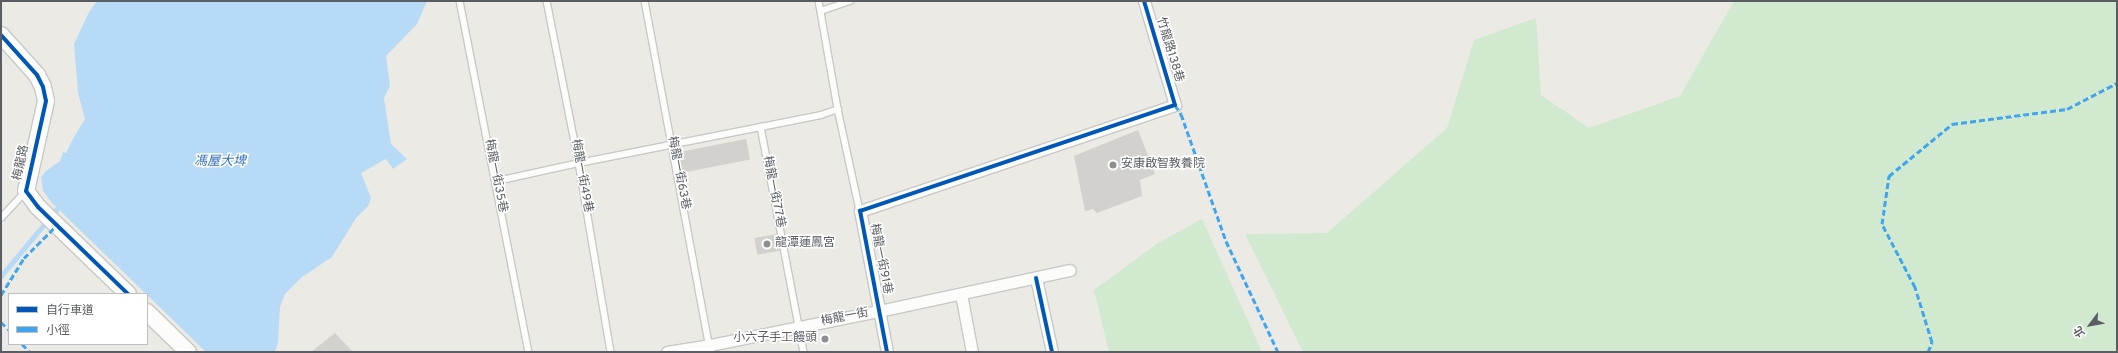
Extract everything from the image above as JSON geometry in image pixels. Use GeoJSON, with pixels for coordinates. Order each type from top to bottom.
{"type":"FeatureCollection","features":[{"type":"Feature","properties":{"kind":"street","name":"竹龍路138巷"},"geometry":{"type":"LineString","coordinates":[[860,211],[1175,105],[1144,1]]}},
{"type":"Feature","properties":{"kind":"street","name":"梅龍路"},"geometry":{"type":"LineString","coordinates":[[1,35],[37,75],[43,87],[46,101],[26,191],[38,207],[127,293]]}},
{"type":"Feature","properties":{"kind":"street","name":"梅龍一街91巷"},"geometry":{"type":"LineString","coordinates":[[860,211],[887,352]]}},
{"type":"Feature","properties":{"kind":"street","name":"梅龍一街"},"geometry":{"type":"LineString","coordinates":[[667,352],[711,349],[800,327],[1070,270]]}},
{"type":"Feature","properties":{"kind":"street"},"geometry":{"type":"LineString","coordinates":[[1036,278],[1052,352]]}},
{"type":"Feature","properties":{"kind":"street"},"geometry":{"type":"LineString","coordinates":[[961,294],[972,352]]}},
{"type":"Feature","properties":{"kind":"street"},"geometry":{"type":"LineString","coordinates":[[148,313],[188,352]]}},
{"type":"Feature","properties":{"kind":"lane","name":"梅龍一街35巷"},"geometry":{"type":"LineString","coordinates":[[460,1],[497,181],[529,352]]}},
{"type":"Feature","properties":{"kind":"lane","name":"梅龍一街49巷"},"geometry":{"type":"LineString","coordinates":[[547,1],[579,163],[611,352]]}},
{"type":"Feature","properties":{"kind":"lane","name":"梅龍一街63巷"},"geometry":{"type":"LineString","coordinates":[[646,1],[711,349]]}},
{"type":"Feature","properties":{"kind":"lane","name":"梅龍一街91巷"},"geometry":{"type":"LineString","coordinates":[[819,1],[838,109],[860,211]]}},
{"type":"Feature","properties":{"kind":"lane"},"geometry":{"type":"LineString","coordinates":[[821,11],[850,1]]}},
{"type":"Feature","properties":{"kind":"lane"},"geometry":{"type":"LineString","coordinates":[[497,181],[672,144],[821,115],[838,109]]}},
{"type":"Feature","properties":{"kind":"lane","name":"梅龍一街77巷"},"geometry":{"type":"LineString","coordinates":[[761,127],[804,352]]}},
{"type":"Feature","properties":{"kind":"lane"},"geometry":{"type":"LineString","coordinates":[[1,218],[26,191]]}},
{"type":"Feature","properties":{"kind":"green space"},"geometry":{"type":"Polygon","coordinates":[[[1734,1],[2117,1],[2117,352],[1303,352],[1245,234],[1327,233],[1447,128],[1474,40],[1536,18],[1541,95],[1589,128],[1680,96],[1734,1]]]}},
{"type":"Feature","properties":{"kind":"green space"},"geometry":{"type":"Polygon","coordinates":[[[1202,219],[1262,352],[1109,352],[1094,290],[1158,243],[1202,219]]]}},
{"type":"Feature","properties":{"kind":"water","name":"馮屋大埤"},"geometry":{"type":"Polygon","coordinates":[[[97,1],[427,1],[417,24],[386,56],[390,86],[384,98],[391,144],[407,159],[393,169],[386,159],[361,173],[371,198],[368,206],[356,218],[332,257],[302,277],[285,294],[280,307],[278,343],[275,352],[206,352],[148,296],[148,293],[145,293],[52,203],[43,191],[41,177],[46,171],[60,161],[63,152],[66,153],[85,119],[78,93],[74,44],[89,12],[97,1]]]}},
{"type":"Feature","properties":{"kind":"building","name":"安康啟智教養院"},"geometry":{"type":"Polygon","coordinates":[[[1138,130],[1155,174],[1140,180],[1142,196],[1097,213],[1093,209],[1085,211],[1074,156],[1138,130]]]}},
{"type":"Feature","properties":{"kind":"building"},"geometry":{"type":"Polygon","coordinates":[[[746,139],[750,160],[682,173],[678,152],[746,139]]]}},
{"type":"Feature","properties":{"kind":"building","name":"龍潭蓮鳳宮"},"geometry":{"type":"Polygon","coordinates":[[[777,234],[780,251],[757,255],[754,238],[777,234]]]}},
{"type":"Feature","properties":{"kind":"building"},"geometry":{"type":"Polygon","coordinates":[[[335,333],[353,352],[311,352],[335,333]]]}},
{"type":"Feature","properties":{"kind":"waterway"},"geometry":{"type":"LineString","coordinates":[[1,276],[61,204]]}},
{"type":"Feature","properties":{"kind":"marked path"},"geometry":{"type":"LineString","coordinates":[[1928,352],[1932,342],[1915,287],[1882,224],[1889,176],[1952,124],[2067,109],[2117,83]]}},
{"type":"Feature","properties":{"kind":"marked path"},"geometry":{"type":"LineString","coordinates":[[1175,105],[1181,114],[1226,241],[1278,352]]}},
{"type":"Feature","properties":{"kind":"marked path"},"geometry":{"type":"LineString","coordinates":[[1,295],[24,258],[57,225]]}},
{"type":"Feature","properties":{"kind":"marked path"},"geometry":{"type":"LineString","coordinates":[[1,322],[8,329]]}},
{"type":"Feature","properties":{"kind":"marked path"},"geometry":{"type":"LineString","coordinates":[[23,345],[30,352]]}},
{"type":"Feature","properties":{"kind":"cycle path"},"geometry":{"type":"LineString","coordinates":[[887,352],[860,211],[1175,105],[1144,1]]}},
{"type":"Feature","properties":{"kind":"cycle path"},"geometry":{"type":"LineString","coordinates":[[1,35],[37,75],[43,87],[46,101],[26,191],[38,207],[127,293]]}},
{"type":"Feature","properties":{"kind":"cycle path"},"geometry":{"type":"LineString","coordinates":[[1036,278],[1052,352]]}},
{"type":"Feature","properties":{"kind":"place","name":"安康啟智教養院"},"geometry":{"type":"Point","coordinates":[1113,165]}},
{"type":"Feature","properties":{"kind":"place","name":"龍潭蓮鳳宮"},"geometry":{"type":"Point","coordinates":[767,244]}},
{"type":"Feature","properties":{"kind":"place","name":"小六子手工饅頭"},"geometry":{"type":"Point","coordinates":[825,339]}}]}
